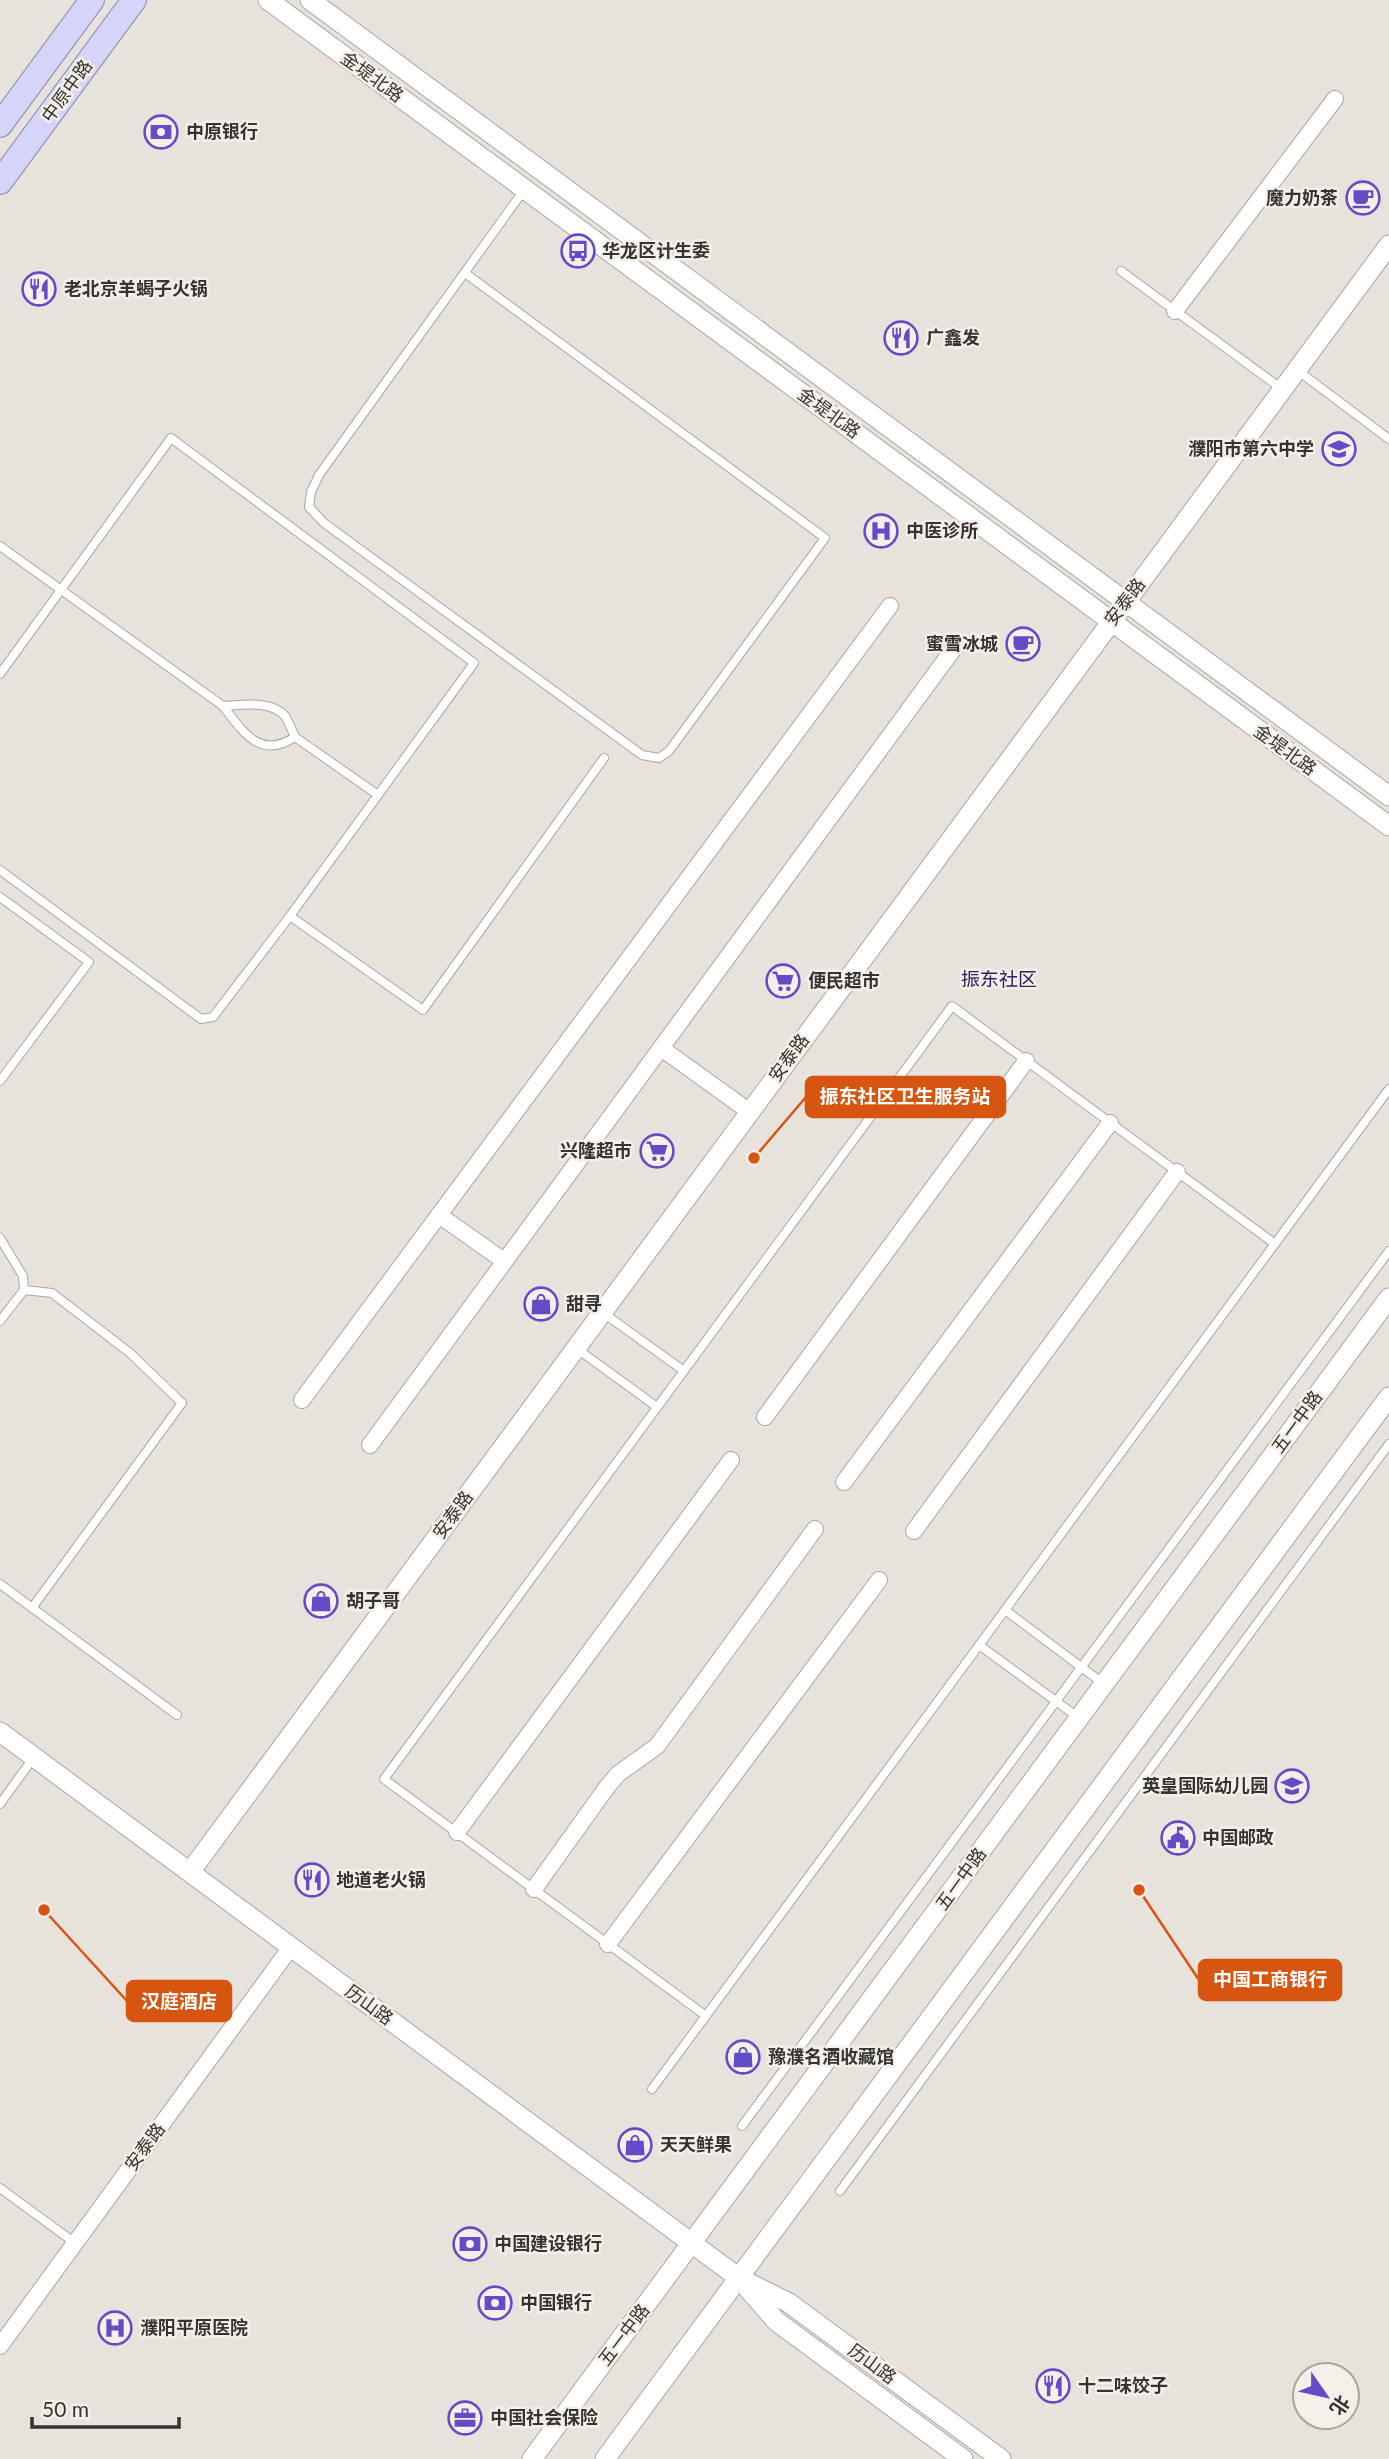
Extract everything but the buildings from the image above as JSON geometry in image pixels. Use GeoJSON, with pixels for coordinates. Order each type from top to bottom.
{"type":"FeatureCollection","features":[{"type":"Feature","properties":{"kind":"main road","name":"中原中路"},"geometry":{"type":"LineString","coordinates":[[0,125],[92,0]]}},
{"type":"Feature","properties":{"kind":"main road","name":"中原中路"},"geometry":{"type":"LineString","coordinates":[[0,182],[134,0]]}},
{"type":"Feature","properties":{"kind":"street","name":"金堤北路"},"geometry":{"type":"LineString","coordinates":[[268,0],[1389,826]]}},
{"type":"Feature","properties":{"kind":"street","name":"金堤北路"},"geometry":{"type":"LineString","coordinates":[[310,0],[1389,796]]}},
{"type":"Feature","properties":{"kind":"street"},"geometry":{"type":"LineString","coordinates":[[1175,311],[1335,99]]}},
{"type":"Feature","properties":{"kind":"street","name":"安泰路"},"geometry":{"type":"LineString","coordinates":[[190,1872],[1389,245]]}},
{"type":"Feature","properties":{"kind":"street"},"geometry":{"type":"LineString","coordinates":[[302,1400],[890,606]]}},
{"type":"Feature","properties":{"kind":"street"},"geometry":{"type":"LineString","coordinates":[[370,1445],[952,651]]}},
{"type":"Feature","properties":{"kind":"street"},"geometry":{"type":"LineString","coordinates":[[661,1048],[750,1112]]}},
{"type":"Feature","properties":{"kind":"street"},"geometry":{"type":"LineString","coordinates":[[765,1418],[1026,1061]]}},
{"type":"Feature","properties":{"kind":"street"},"geometry":{"type":"LineString","coordinates":[[845,1482],[1110,1123]]}},
{"type":"Feature","properties":{"kind":"street"},"geometry":{"type":"LineString","coordinates":[[914,1531],[1177,1172]]}},
{"type":"Feature","properties":{"kind":"street"},"geometry":{"type":"LineString","coordinates":[[439,1215],[504,1261]]}},
{"type":"Feature","properties":{"kind":"street","name":"五一中路"},"geometry":{"type":"LineString","coordinates":[[531,2459],[1389,1298]]}},
{"type":"Feature","properties":{"kind":"street"},"geometry":{"type":"LineString","coordinates":[[605,2459],[1389,1397]]}},
{"type":"Feature","properties":{"kind":"street"},"geometry":{"type":"LineString","coordinates":[[457,1832],[731,1460]]}},
{"type":"Feature","properties":{"kind":"street"},"geometry":{"type":"LineString","coordinates":[[534,1889],[618,1774],[657,1746],[815,1529]]}},
{"type":"Feature","properties":{"kind":"street"},"geometry":{"type":"LineString","coordinates":[[608,1944],[879,1580]]}},
{"type":"Feature","properties":{"kind":"street","name":"历山路"},"geometry":{"type":"LineString","coordinates":[[0,1732],[738,2278],[789,2303],[1001,2459]]}},
{"type":"Feature","properties":{"kind":"street","name":"安泰路"},"geometry":{"type":"LineString","coordinates":[[0,2346],[290,1947]]}},
{"type":"Feature","properties":{"kind":"street","name":"历山路"},"geometry":{"type":"LineString","coordinates":[[738,2278],[776,2321],[963,2459]]}},
{"type":"Feature","properties":{"kind":"lane"},"geometry":{"type":"LineString","coordinates":[[465,273],[825,538],[668,751],[659,758],[642,755],[324,523],[309,507],[311,492],[319,475],[525,189]]}},
{"type":"Feature","properties":{"kind":"lane"},"geometry":{"type":"LineString","coordinates":[[1121,271],[1282,389]]}},
{"type":"Feature","properties":{"kind":"lane"},"geometry":{"type":"LineString","coordinates":[[1297,370],[1389,439]]}},
{"type":"Feature","properties":{"kind":"lane"},"geometry":{"type":"LineString","coordinates":[[0,674],[171,438],[474,663],[213,1017],[201,1019],[0,870]]}},
{"type":"Feature","properties":{"kind":"lane"},"geometry":{"type":"LineString","coordinates":[[0,546],[223,706],[242,730],[259,745],[281,746],[295,737]]}},
{"type":"Feature","properties":{"kind":"lane"},"geometry":{"type":"LineString","coordinates":[[223,706],[271,706],[285,716],[295,737],[378,795]]}},
{"type":"Feature","properties":{"kind":"lane"},"geometry":{"type":"LineString","coordinates":[[290,916],[423,1010],[604,758]]}},
{"type":"Feature","properties":{"kind":"lane"},"geometry":{"type":"LineString","coordinates":[[0,897],[89,962],[0,1081]]}},
{"type":"Feature","properties":{"kind":"lane"},"geometry":{"type":"LineString","coordinates":[[706,2016],[384,1779],[952,1006],[1275,1244]]}},
{"type":"Feature","properties":{"kind":"lane"},"geometry":{"type":"LineString","coordinates":[[652,2089],[1389,1088]]}},
{"type":"Feature","properties":{"kind":"lane"},"geometry":{"type":"LineString","coordinates":[[0,1238],[23,1276],[24,1290],[0,1321]]}},
{"type":"Feature","properties":{"kind":"lane"},"geometry":{"type":"LineString","coordinates":[[742,2126],[1389,1251]]}},
{"type":"Feature","properties":{"kind":"lane"},"geometry":{"type":"LineString","coordinates":[[24,1290],[52,1293],[130,1353],[181,1404],[32,1608]]}},
{"type":"Feature","properties":{"kind":"lane"},"geometry":{"type":"LineString","coordinates":[[603,1312],[684,1371]]}},
{"type":"Feature","properties":{"kind":"lane"},"geometry":{"type":"LineString","coordinates":[[576,1348],[657,1407]]}},
{"type":"Feature","properties":{"kind":"lane"},"geometry":{"type":"LineString","coordinates":[[840,2191],[1389,1444]]}},
{"type":"Feature","properties":{"kind":"lane"},"geometry":{"type":"LineString","coordinates":[[0,1584],[177,1715]]}},
{"type":"Feature","properties":{"kind":"lane"},"geometry":{"type":"LineString","coordinates":[[1005,1610],[1104,1684]]}},
{"type":"Feature","properties":{"kind":"lane"},"geometry":{"type":"LineString","coordinates":[[979,1645],[1079,1718]]}},
{"type":"Feature","properties":{"kind":"lane"},"geometry":{"type":"LineString","coordinates":[[0,1804],[34,1757]]}},
{"type":"Feature","properties":{"kind":"lane"},"geometry":{"type":"LineString","coordinates":[[0,2189],[75,2243]]}},
{"type":"Feature","properties":{"kind":"place","name":"中原银行"},"geometry":{"type":"Point","coordinates":[161,132]}},
{"type":"Feature","properties":{"kind":"place","name":"魔力奶茶"},"geometry":{"type":"Point","coordinates":[1363,198]}},
{"type":"Feature","properties":{"kind":"place","name":"华龙区计生委"},"geometry":{"type":"Point","coordinates":[578,251]}},
{"type":"Feature","properties":{"kind":"place","name":"老北京羊蝎子火锅"},"geometry":{"type":"Point","coordinates":[39,289]}},
{"type":"Feature","properties":{"kind":"place","name":"广鑫发"},"geometry":{"type":"Point","coordinates":[901,338]}},
{"type":"Feature","properties":{"kind":"place","name":"濮阳市第六中学"},"geometry":{"type":"Point","coordinates":[1339,449]}},
{"type":"Feature","properties":{"kind":"place","name":"中医诊所"},"geometry":{"type":"Point","coordinates":[881,531]}},
{"type":"Feature","properties":{"kind":"place","name":"蜜雪冰城"},"geometry":{"type":"Point","coordinates":[1023,644]}},
{"type":"Feature","properties":{"kind":"place","name":"便民超市"},"geometry":{"type":"Point","coordinates":[783,981]}},
{"type":"Feature","properties":{"kind":"place","name":"兴隆超市"},"geometry":{"type":"Point","coordinates":[657,1151]}},
{"type":"Feature","properties":{"kind":"place","name":"振东社区卫生服务站"},"geometry":{"type":"Point","coordinates":[754,1158]}},
{"type":"Feature","properties":{"kind":"place","name":"甜寻"},"geometry":{"type":"Point","coordinates":[541,1304]}},
{"type":"Feature","properties":{"kind":"place","name":"胡子哥"},"geometry":{"type":"Point","coordinates":[321,1601]}},
{"type":"Feature","properties":{"kind":"place","name":"英皇国际幼儿园"},"geometry":{"type":"Point","coordinates":[1292,1786]}},
{"type":"Feature","properties":{"kind":"place","name":"中国邮政"},"geometry":{"type":"Point","coordinates":[1178,1838]}},
{"type":"Feature","properties":{"kind":"place","name":"地道老火锅"},"geometry":{"type":"Point","coordinates":[312,1880]}},
{"type":"Feature","properties":{"kind":"place","name":"中国工商银行"},"geometry":{"type":"Point","coordinates":[1139,1890]}},
{"type":"Feature","properties":{"kind":"place","name":"汉庭酒店"},"geometry":{"type":"Point","coordinates":[44,1910]}},
{"type":"Feature","properties":{"kind":"place","name":"豫濮名酒收藏馆"},"geometry":{"type":"Point","coordinates":[743,2057]}},
{"type":"Feature","properties":{"kind":"place","name":"天天鲜果"},"geometry":{"type":"Point","coordinates":[635,2145]}},
{"type":"Feature","properties":{"kind":"place","name":"中国建设银行"},"geometry":{"type":"Point","coordinates":[470,2244]}},
{"type":"Feature","properties":{"kind":"place","name":"中国银行"},"geometry":{"type":"Point","coordinates":[495,2303]}},
{"type":"Feature","properties":{"kind":"place","name":"濮阳平原医院"},"geometry":{"type":"Point","coordinates":[115,2328]}},
{"type":"Feature","properties":{"kind":"place","name":"十二味饺子"},"geometry":{"type":"Point","coordinates":[1053,2386]}},
{"type":"Feature","properties":{"kind":"place","name":"中国社会保险"},"geometry":{"type":"Point","coordinates":[465,2418]}},
{"type":"Feature","properties":{"kind":"district","name":"振东社区"},"geometry":{"type":"Point","coordinates":[999,979]}}]}
